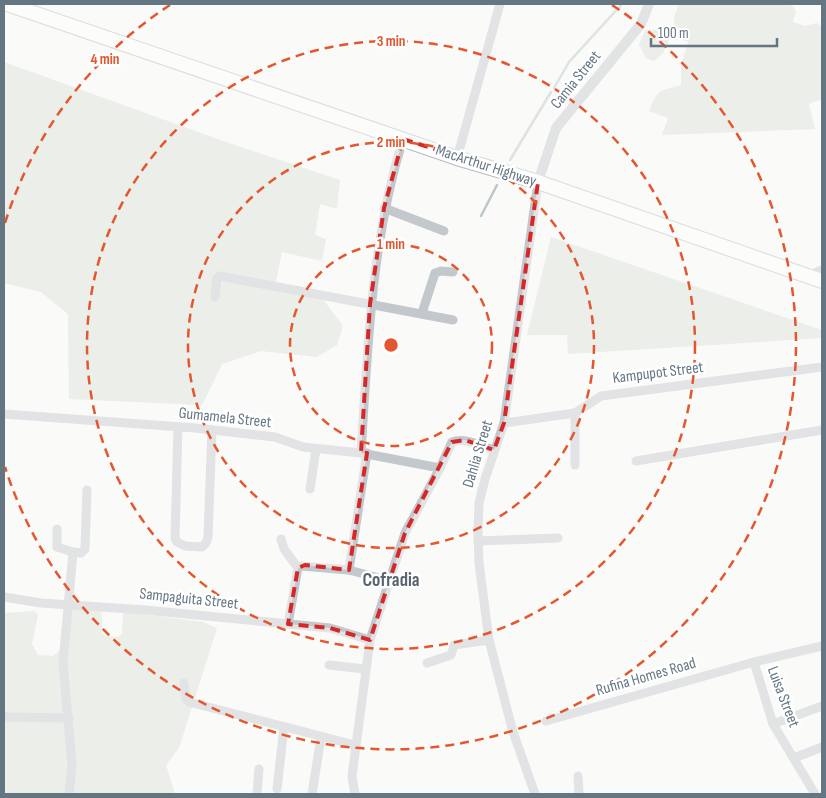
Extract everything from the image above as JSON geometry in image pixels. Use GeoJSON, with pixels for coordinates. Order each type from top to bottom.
{"type":"FeatureCollection","features":[{"type":"Feature","properties":{"kind":"highway","name":"MacArthur Highway"},"geometry":{"type":"LineString","coordinates":[[7,4],[403,140],[538,182],[822,281]]}},
{"type":"Feature","properties":{"kind":"street"},"geometry":{"type":"LineString","coordinates":[[457,158],[500,4]]}},
{"type":"Feature","properties":{"kind":"street","name":"Camia Street"},"geometry":{"type":"LineString","coordinates":[[538,182],[556,128],[641,24],[650,4]]}},
{"type":"Feature","properties":{"kind":"street"},"geometry":{"type":"LineString","coordinates":[[349,570],[364,453],[370,304],[384,208],[403,140]]}},
{"type":"Feature","properties":{"kind":"street","name":"Dahlia Street"},"geometry":{"type":"LineString","coordinates":[[535,794],[513,732],[489,640],[478,563],[478,541],[479,503],[504,423],[538,182]]}},
{"type":"Feature","properties":{"kind":"street"},"geometry":{"type":"LineString","coordinates":[[384,208],[444,231]]}},
{"type":"Feature","properties":{"kind":"street"},"geometry":{"type":"LineString","coordinates":[[808,276],[822,270]]}},
{"type":"Feature","properties":{"kind":"street"},"geometry":{"type":"LineString","coordinates":[[422,313],[435,273],[441,271],[454,272]]}},
{"type":"Feature","properties":{"kind":"street"},"geometry":{"type":"LineString","coordinates":[[215,297],[217,278],[220,276],[453,320]]}},
{"type":"Feature","properties":{"kind":"street","name":"Kampupot Street"},"geometry":{"type":"LineString","coordinates":[[504,423],[575,413],[600,396],[822,367]]}},
{"type":"Feature","properties":{"kind":"street"},"geometry":{"type":"LineString","coordinates":[[575,413],[575,464]]}},
{"type":"Feature","properties":{"kind":"street","name":"Gumamela Street"},"geometry":{"type":"LineString","coordinates":[[4,414],[178,427],[275,437],[303,447],[364,453],[440,468]]}},
{"type":"Feature","properties":{"kind":"street"},"geometry":{"type":"LineString","coordinates":[[178,427],[175,538],[176,542],[195,547],[202,547],[206,544],[208,537],[212,430]]}},
{"type":"Feature","properties":{"kind":"street"},"geometry":{"type":"LineString","coordinates":[[636,461],[822,430]]}},
{"type":"Feature","properties":{"kind":"street"},"geometry":{"type":"LineString","coordinates":[[355,794],[352,776],[355,745],[370,640],[405,533],[452,442],[458,440],[494,450]]}},
{"type":"Feature","properties":{"kind":"street"},"geometry":{"type":"LineString","coordinates":[[310,489],[316,449]]}},
{"type":"Feature","properties":{"kind":"street"},"geometry":{"type":"LineString","coordinates":[[57,529],[57,547],[73,552],[81,552],[86,549],[87,490]]}},
{"type":"Feature","properties":{"kind":"street"},"geometry":{"type":"LineString","coordinates":[[478,541],[558,538]]}},
{"type":"Feature","properties":{"kind":"street"},"geometry":{"type":"LineString","coordinates":[[281,539],[284,549],[298,568],[288,624]]}},
{"type":"Feature","properties":{"kind":"street"},"geometry":{"type":"LineString","coordinates":[[69,794],[72,765],[69,718],[63,680],[67,606],[73,552]]}},
{"type":"Feature","properties":{"kind":"street"},"geometry":{"type":"LineString","coordinates":[[298,568],[305,565],[349,570],[390,581]]}},
{"type":"Feature","properties":{"kind":"street","name":"Sampaguita Street"},"geometry":{"type":"LineString","coordinates":[[4,597],[67,606],[154,610],[330,628],[370,640]]}},
{"type":"Feature","properties":{"kind":"street"},"geometry":{"type":"LineString","coordinates":[[427,663],[451,654],[454,645],[489,640]]}},
{"type":"Feature","properties":{"kind":"street","name":"Rufina Homes Road"},"geometry":{"type":"LineString","coordinates":[[546,721],[754,662],[822,646]]}},
{"type":"Feature","properties":{"kind":"street","name":"Luisa Street"},"geometry":{"type":"LineString","coordinates":[[754,662],[774,724],[817,792]]}},
{"type":"Feature","properties":{"kind":"street"},"geometry":{"type":"LineString","coordinates":[[329,665],[365,669]]}},
{"type":"Feature","properties":{"kind":"street"},"geometry":{"type":"LineString","coordinates":[[184,683],[189,702],[355,745]]}},
{"type":"Feature","properties":{"kind":"street"},"geometry":{"type":"LineString","coordinates":[[774,724],[822,706]]}},
{"type":"Feature","properties":{"kind":"street"},"geometry":{"type":"LineString","coordinates":[[4,718],[69,718]]}},
{"type":"Feature","properties":{"kind":"street"},"geometry":{"type":"LineString","coordinates":[[277,789],[284,727]]}},
{"type":"Feature","properties":{"kind":"street"},"geometry":{"type":"LineString","coordinates":[[312,794],[321,737]]}},
{"type":"Feature","properties":{"kind":"street"},"geometry":{"type":"LineString","coordinates":[[794,758],[822,747]]}},
{"type":"Feature","properties":{"kind":"street"},"geometry":{"type":"LineString","coordinates":[[257,794],[259,770]]}},
{"type":"Feature","properties":{"kind":"street"},"geometry":{"type":"LineString","coordinates":[[578,776],[579,794]]}},
{"type":"Feature","properties":{"kind":"highlighted area"},"geometry":{"type":"Polygon","coordinates":[[[403,139],[538,182],[504,423],[494,450],[465,440],[452,442],[405,533],[370,640],[330,628],[288,624],[298,568],[305,565],[349,570],[367,453],[361,453],[370,304],[384,208],[403,139]]]}},
{"type":"Feature","properties":{"kind":"shaded area"},"geometry":{"type":"Polygon","coordinates":[[[679,4],[791,4],[796,12],[793,22],[805,26],[817,23],[822,27],[822,99],[809,104],[815,129],[662,135],[668,118],[649,111],[660,92],[681,85],[681,66],[688,42],[671,36],[663,53],[654,61],[647,59],[639,45],[645,30],[656,30],[665,33],[674,27],[674,17],[679,4]]]}},
{"type":"Feature","properties":{"kind":"shaded area"},"geometry":{"type":"Polygon","coordinates":[[[4,62],[226,142],[340,180],[337,209],[320,204],[315,235],[326,239],[322,261],[282,252],[275,286],[322,298],[343,326],[337,345],[317,357],[261,351],[222,364],[202,405],[69,399],[68,314],[41,292],[4,283],[4,62]]]}},
{"type":"Feature","properties":{"kind":"shaded area"},"geometry":{"type":"Polygon","coordinates":[[[551,237],[822,330],[822,338],[568,354],[567,335],[527,335],[551,237]]]}},
{"type":"Feature","properties":{"kind":"shaded area"},"geometry":{"type":"Polygon","coordinates":[[[72,608],[100,611],[102,616],[102,633],[105,636],[118,637],[122,634],[123,614],[125,612],[203,622],[217,628],[179,748],[166,765],[175,794],[4,794],[4,613],[35,611],[38,615],[32,644],[38,655],[53,656],[61,649],[72,608]]]}},
{"type":"Feature","properties":{"kind":"waterway"},"geometry":{"type":"LineString","coordinates":[[554,88],[569,62],[621,5]]}},
{"type":"Feature","properties":{"kind":"waterway"},"geometry":{"type":"LineString","coordinates":[[510,160],[551,92]]}},
{"type":"Feature","properties":{"kind":"waterway"},"geometry":{"type":"LineString","coordinates":[[481,216],[497,185]]}},
{"type":"Feature","properties":{"kind":"district","name":"Cofradia"},"geometry":{"type":"Point","coordinates":[391,580]}}]}
